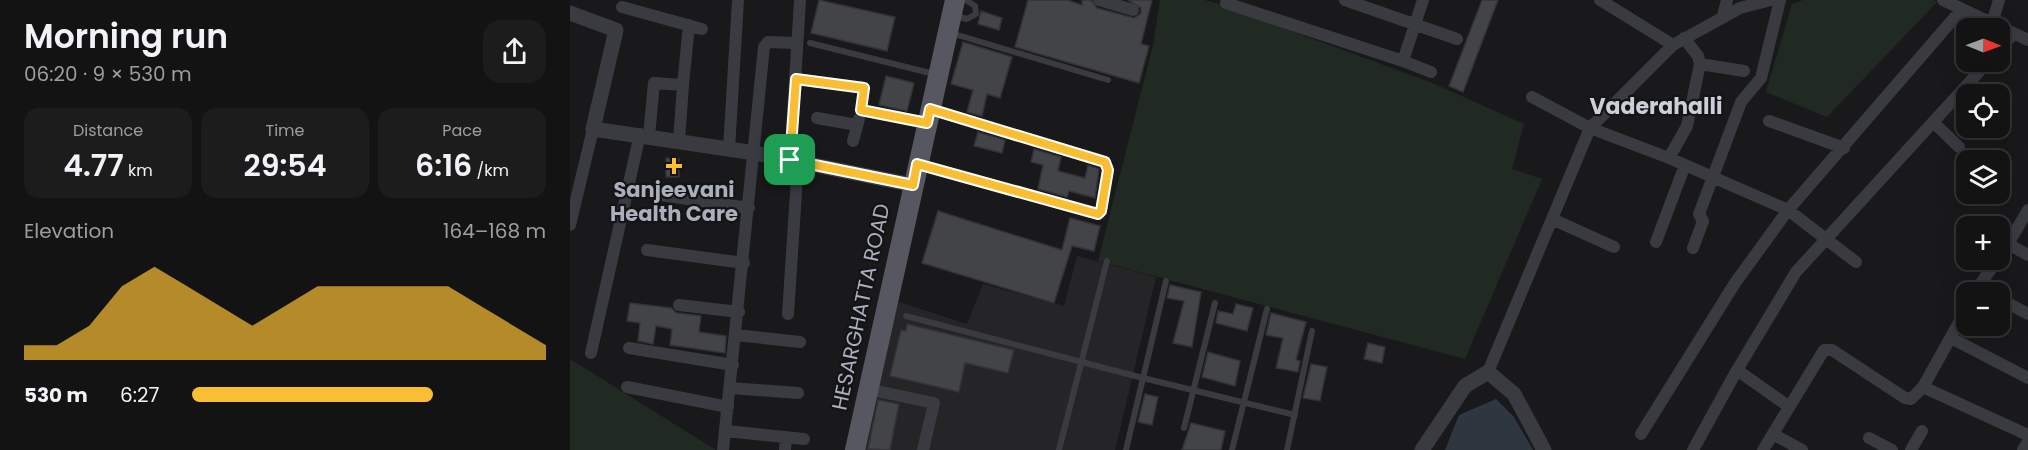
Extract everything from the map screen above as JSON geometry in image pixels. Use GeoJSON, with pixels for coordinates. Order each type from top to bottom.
{"type":"FeatureCollection","features":[{"type":"Feature","properties":{"kind":"main road","name":"HESARGHATTA ROAD"},"geometry":{"type":"LineString","coordinates":[[855,450],[952,15]]}},
{"type":"Feature","properties":{"kind":"street"},"geometry":{"type":"LineString","coordinates":[[729,149],[738,0]]}},
{"type":"Feature","properties":{"kind":"street"},"geometry":{"type":"LineString","coordinates":[[788,314],[800,0]]}},
{"type":"Feature","properties":{"kind":"street"},"geometry":{"type":"LineString","coordinates":[[1100,0],[1133,10]]}},
{"type":"Feature","properties":{"kind":"street"},"geometry":{"type":"LineString","coordinates":[[1345,0],[1457,39]]}},
{"type":"Feature","properties":{"kind":"street"},"geometry":{"type":"LineString","coordinates":[[1402,61],[1423,0]]}},
{"type":"Feature","properties":{"kind":"street"},"geometry":{"type":"LineString","coordinates":[[1723,16],[1727,0]]}},
{"type":"Feature","properties":{"kind":"street"},"geometry":{"type":"LineString","coordinates":[[1422,450],[1465,386],[1488,372],[1590,128],[1673,45],[1740,8],[1772,0]]}},
{"type":"Feature","properties":{"kind":"street"},"geometry":{"type":"LineString","coordinates":[[1693,248],[1703,221],[1699,214],[1741,102],[1761,78],[1780,0]]}},
{"type":"Feature","properties":{"kind":"street"},"geometry":{"type":"LineString","coordinates":[[1943,0],[1981,18]]}},
{"type":"Feature","properties":{"kind":"street"},"geometry":{"type":"LineString","coordinates":[[1994,18],[1999,0]]}},
{"type":"Feature","properties":{"kind":"street"},"geometry":{"type":"LineString","coordinates":[[1603,1],[1673,45]]}},
{"type":"Feature","properties":{"kind":"street"},"geometry":{"type":"LineString","coordinates":[[570,225],[576,173],[593,129],[623,3],[702,29]]}},
{"type":"Feature","properties":{"kind":"street"},"geometry":{"type":"LineString","coordinates":[[1226,3],[1431,72]]}},
{"type":"Feature","properties":{"kind":"street"},"geometry":{"type":"LineString","coordinates":[[1641,434],[1735,283],[1788,210],[1962,9]]}},
{"type":"Feature","properties":{"kind":"street"},"geometry":{"type":"LineString","coordinates":[[570,13],[616,30]]}},
{"type":"Feature","properties":{"kind":"street"},"geometry":{"type":"LineString","coordinates":[[679,141],[682,85],[689,25]]}},
{"type":"Feature","properties":{"kind":"street"},"geometry":{"type":"LineString","coordinates":[[2010,32],[2028,40]]}},
{"type":"Feature","properties":{"kind":"street"},"geometry":{"type":"LineString","coordinates":[[2010,37],[2013,34]]}},
{"type":"Feature","properties":{"kind":"street"},"geometry":{"type":"LineString","coordinates":[[1669,158],[1687,126],[1700,64],[1698,56],[1684,38]]}},
{"type":"Feature","properties":{"kind":"street"},"geometry":{"type":"LineString","coordinates":[[723,450],[765,43],[794,43],[797,49]]}},
{"type":"Feature","properties":{"kind":"street"},"geometry":{"type":"LineString","coordinates":[[1700,64],[1744,71]]}},
{"type":"Feature","properties":{"kind":"street"},"geometry":{"type":"LineString","coordinates":[[1693,450],[1737,370],[1796,272],[1979,72]]}},
{"type":"Feature","properties":{"kind":"street"},"geometry":{"type":"LineString","coordinates":[[796,79],[864,88],[853,141]]}},
{"type":"Feature","properties":{"kind":"street"},"geometry":{"type":"LineString","coordinates":[[591,353],[645,135],[654,84],[682,85]]}},
{"type":"Feature","properties":{"kind":"street"},"geometry":{"type":"LineString","coordinates":[[1532,97],[1590,128],[1669,158],[1788,210],[1856,262]]}},
{"type":"Feature","properties":{"kind":"street"},"geometry":{"type":"LineString","coordinates":[[861,110],[928,116],[1105,162],[1108,170],[1101,211],[1098,214],[917,164]]}},
{"type":"Feature","properties":{"kind":"street"},"geometry":{"type":"LineString","coordinates":[[817,118],[857,125]]}},
{"type":"Feature","properties":{"kind":"street"},"geometry":{"type":"LineString","coordinates":[[1769,120],[1844,148]]}},
{"type":"Feature","properties":{"kind":"street"},"geometry":{"type":"LineString","coordinates":[[1933,122],[1959,147]]}},
{"type":"Feature","properties":{"kind":"street"},"geometry":{"type":"LineString","coordinates":[[593,129],[755,153],[913,185]]}},
{"type":"Feature","properties":{"kind":"street"},"geometry":{"type":"LineString","coordinates":[[1656,242],[1685,165]]}},
{"type":"Feature","properties":{"kind":"street"},"geometry":{"type":"LineString","coordinates":[[654,194],[749,208]]}},
{"type":"Feature","properties":{"kind":"street"},"geometry":{"type":"LineString","coordinates":[[2010,241],[2028,210]]}},
{"type":"Feature","properties":{"kind":"street"},"geometry":{"type":"LineString","coordinates":[[1552,219],[1614,247]]}},
{"type":"Feature","properties":{"kind":"street"},"geometry":{"type":"LineString","coordinates":[[2010,245],[2028,255]]}},
{"type":"Feature","properties":{"kind":"street"},"geometry":{"type":"LineString","coordinates":[[647,249],[744,263]]}},
{"type":"Feature","properties":{"kind":"street"},"geometry":{"type":"LineString","coordinates":[[2010,304],[2028,314]]}},
{"type":"Feature","properties":{"kind":"street"},"geometry":{"type":"LineString","coordinates":[[679,305],[739,312]]}},
{"type":"Feature","properties":{"kind":"street"},"geometry":{"type":"LineString","coordinates":[[1763,450],[1824,350],[1828,349],[1908,400],[1923,387],[1956,332]]}},
{"type":"Feature","properties":{"kind":"street"},"geometry":{"type":"LineString","coordinates":[[736,335],[800,342]]}},
{"type":"Feature","properties":{"kind":"street"},"geometry":{"type":"LineString","coordinates":[[1953,339],[2028,378]]}},
{"type":"Feature","properties":{"kind":"street"},"geometry":{"type":"LineString","coordinates":[[628,348],[733,365]]}},
{"type":"Feature","properties":{"kind":"street"},"geometry":{"type":"LineString","coordinates":[[1737,370],[1788,406]]}},
{"type":"Feature","properties":{"kind":"street"},"geometry":{"type":"LineString","coordinates":[[1488,372],[1514,394],[1544,450]]}},
{"type":"Feature","properties":{"kind":"street"},"geometry":{"type":"LineString","coordinates":[[627,387],[728,407]]}},
{"type":"Feature","properties":{"kind":"street"},"geometry":{"type":"LineString","coordinates":[[1923,387],[2028,435]]}},
{"type":"Feature","properties":{"kind":"street"},"geometry":{"type":"LineString","coordinates":[[730,388],[798,393]]}},
{"type":"Feature","properties":{"kind":"street"},"geometry":{"type":"LineString","coordinates":[[867,389],[934,403],[923,450]]}},
{"type":"Feature","properties":{"kind":"street"},"geometry":{"type":"LineString","coordinates":[[1911,450],[1922,430]]}},
{"type":"Feature","properties":{"kind":"street"},"geometry":{"type":"LineString","coordinates":[[726,431],[786,444],[804,439]]}},
{"type":"Feature","properties":{"kind":"street"},"geometry":{"type":"LineString","coordinates":[[1773,434],[1802,450]]}},
{"type":"Feature","properties":{"kind":"street"},"geometry":{"type":"LineString","coordinates":[[1869,438],[1892,450]]}},
{"type":"Feature","properties":{"kind":"street"},"geometry":{"type":"LineString","coordinates":[[2024,450],[2028,441]]}},
{"type":"Feature","properties":{"kind":"lane"},"geometry":{"type":"LineString","coordinates":[[952,15],[968,19],[974,17],[975,6],[966,0]]}},
{"type":"Feature","properties":{"kind":"lane"},"geometry":{"type":"LineString","coordinates":[[952,15],[1108,80]]}},
{"type":"Feature","properties":{"kind":"lane"},"geometry":{"type":"LineString","coordinates":[[810,43],[938,75]]}},
{"type":"Feature","properties":{"kind":"lane"},"geometry":{"type":"LineString","coordinates":[[1059,450],[1107,261]]}},
{"type":"Feature","properties":{"kind":"lane"},"geometry":{"type":"LineString","coordinates":[[1126,450],[1166,281]]}},
{"type":"Feature","properties":{"kind":"lane"},"geometry":{"type":"LineString","coordinates":[[1184,428],[1215,303]]}},
{"type":"Feature","properties":{"kind":"lane"},"geometry":{"type":"LineString","coordinates":[[1232,450],[1267,309]]}},
{"type":"Feature","properties":{"kind":"lane"},"geometry":{"type":"LineString","coordinates":[[906,316],[1143,378],[1295,414]]}},
{"type":"Feature","properties":{"kind":"lane"},"geometry":{"type":"LineString","coordinates":[[1287,450],[1312,331]]}},
{"type":"Feature","properties":{"kind":"shaded area"},"geometry":{"type":"Polygon","coordinates":[[[1160,0],[1204,0],[1219,4],[1435,84],[1524,124],[1512,169],[1542,179],[1465,359],[1098,261],[1153,45],[1160,0]]]}},
{"type":"Feature","properties":{"kind":"shaded area"},"geometry":{"type":"Polygon","coordinates":[[[1803,0],[1933,0],[1937,2],[1827,117],[1766,92],[1792,4],[1803,0]]]}},
{"type":"Feature","properties":{"kind":"shaded area"},"geometry":{"type":"Polygon","coordinates":[[[1077,256],[1156,277],[1115,450],[862,450],[896,301],[967,324],[983,284],[1064,306],[1077,256]]]}},
{"type":"Feature","properties":{"kind":"shaded area"},"geometry":{"type":"Polygon","coordinates":[[[570,359],[716,450],[570,450],[570,359]]]}},
{"type":"Feature","properties":{"kind":"shaded area"},"geometry":{"type":"Polygon","coordinates":[[[1496,399],[1514,417],[1533,450],[1445,450],[1459,415],[1496,399]]]}},
{"type":"Feature","properties":{"kind":"building"},"geometry":{"type":"Polygon","coordinates":[[[819,0],[895,17],[887,51],[811,33],[819,0]]]}},
{"type":"Feature","properties":{"kind":"building"},"geometry":{"type":"Polygon","coordinates":[[[1028,0],[1067,0],[1082,5],[1082,0],[1091,0],[1097,8],[1134,18],[1141,13],[1141,8],[1128,0],[1152,0],[1141,44],[1149,46],[1139,83],[1015,47],[1028,0]]]}},
{"type":"Feature","properties":{"kind":"building"},"geometry":{"type":"Polygon","coordinates":[[[1482,0],[1498,0],[1463,92],[1449,86],[1482,0]]]}},
{"type":"Feature","properties":{"kind":"building"},"geometry":{"type":"Polygon","coordinates":[[[981,11],[1002,18],[999,30],[978,24],[981,11]]]}},
{"type":"Feature","properties":{"kind":"building"},"geometry":{"type":"Polygon","coordinates":[[[963,42],[1012,57],[1000,98],[987,94],[982,116],[967,112],[973,90],[951,84],[963,42]]]}},
{"type":"Feature","properties":{"kind":"building"},"geometry":{"type":"Polygon","coordinates":[[[886,76],[914,83],[907,111],[879,105],[886,76]]]}},
{"type":"Feature","properties":{"kind":"building"},"geometry":{"type":"Polygon","coordinates":[[[978,132],[1005,140],[1002,153],[974,146],[978,132]]]}},
{"type":"Feature","properties":{"kind":"building"},"geometry":{"type":"Polygon","coordinates":[[[1034,149],[1061,157],[1058,171],[1085,178],[1088,165],[1099,169],[1095,198],[1069,191],[1067,197],[1038,189],[1043,165],[1031,162],[1034,149]]]}},
{"type":"Feature","properties":{"kind":"building"},"geometry":{"type":"Polygon","coordinates":[[[666,158],[679,159],[679,177],[666,177],[666,158]]]}},
{"type":"Feature","properties":{"kind":"building"},"geometry":{"type":"Polygon","coordinates":[[[938,211],[1062,250],[1070,218],[1100,226],[1094,251],[1072,246],[1054,303],[922,263],[938,211]]]}},
{"type":"Feature","properties":{"kind":"building"},"geometry":{"type":"Polygon","coordinates":[[[1170,285],[1201,292],[1192,347],[1173,343],[1184,301],[1167,298],[1170,285]]]}},
{"type":"Feature","properties":{"kind":"building"},"geometry":{"type":"Polygon","coordinates":[[[630,303],[671,308],[677,313],[701,316],[699,332],[726,336],[725,353],[670,345],[672,329],[656,326],[653,344],[638,341],[640,323],[627,321],[630,303]]]}},
{"type":"Feature","properties":{"kind":"building"},"geometry":{"type":"Polygon","coordinates":[[[1236,304],[1253,308],[1247,331],[1216,323],[1218,311],[1233,314],[1236,304]]]}},
{"type":"Feature","properties":{"kind":"building"},"geometry":{"type":"Polygon","coordinates":[[[1271,313],[1306,322],[1296,360],[1300,361],[1298,372],[1276,368],[1283,338],[1266,335],[1271,313]]]}},
{"type":"Feature","properties":{"kind":"building"},"geometry":{"type":"Polygon","coordinates":[[[907,324],[1014,350],[1008,373],[965,363],[959,392],[890,376],[901,330],[906,331],[907,324]]]}},
{"type":"Feature","properties":{"kind":"building"},"geometry":{"type":"Polygon","coordinates":[[[1368,343],[1385,347],[1382,363],[1364,359],[1368,343]]]}},
{"type":"Feature","properties":{"kind":"building"},"geometry":{"type":"Polygon","coordinates":[[[1208,352],[1240,361],[1235,386],[1202,377],[1208,352]]]}},
{"type":"Feature","properties":{"kind":"building"},"geometry":{"type":"Polygon","coordinates":[[[1311,364],[1327,367],[1320,401],[1303,398],[1311,364]]]}},
{"type":"Feature","properties":{"kind":"building"},"geometry":{"type":"Polygon","coordinates":[[[1145,394],[1158,397],[1152,425],[1138,422],[1145,394]]]}},
{"type":"Feature","properties":{"kind":"building"},"geometry":{"type":"Polygon","coordinates":[[[878,400],[899,404],[890,450],[868,449],[878,400]]]}},
{"type":"Feature","properties":{"kind":"building"},"geometry":{"type":"Polygon","coordinates":[[[1191,423],[1225,431],[1221,450],[1182,450],[1191,423]]]}},
{"type":"Feature","properties":{"kind":"place","name":"Sanjeevani Health Care"},"geometry":{"type":"Point","coordinates":[674,166]}},
{"type":"Feature","properties":{"kind":"district","name":"Vaderahalli"},"geometry":{"type":"Point","coordinates":[1656,106]}},
{"type":"Feature","properties":{"kind":"route"},"geometry":{"type":"LineString","coordinates":[[796,79],[864,88],[861,110],[927,123],[930,109],[1105,162],[1108,170],[1101,211],[1098,214],[917,164],[913,185],[790,160],[796,79]]}}]}
